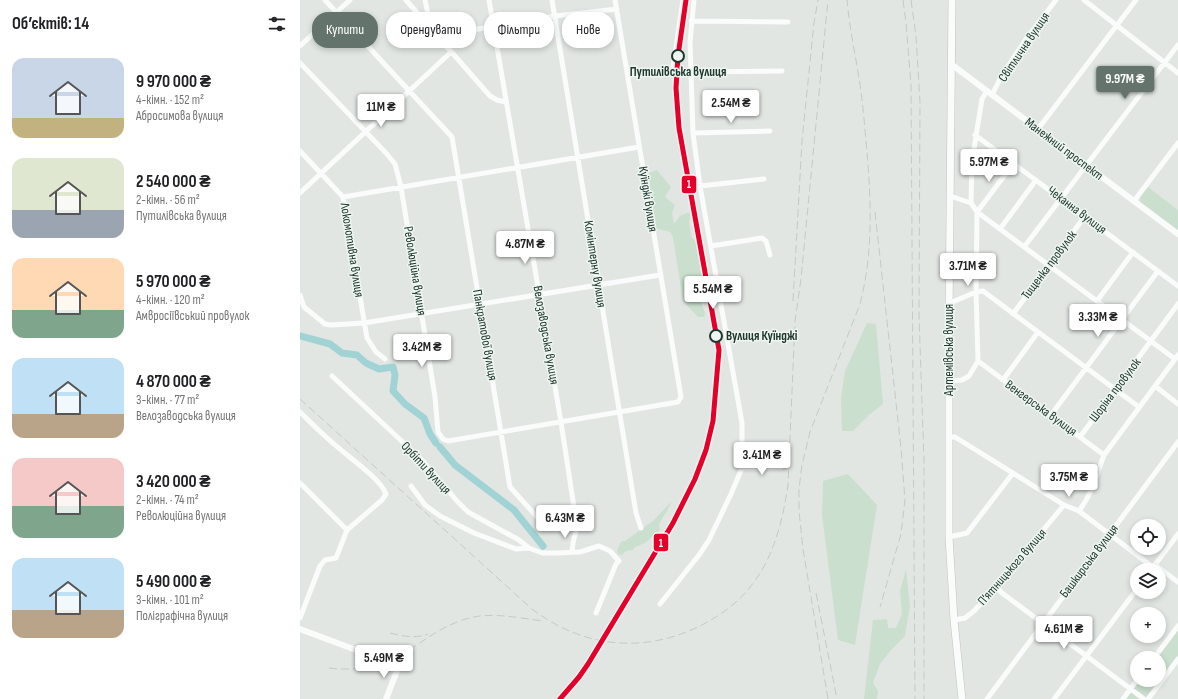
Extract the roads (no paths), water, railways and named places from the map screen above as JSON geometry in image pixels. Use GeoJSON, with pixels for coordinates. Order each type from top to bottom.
{"type":"FeatureCollection","features":[{"type":"Feature","properties":{"kind":"main road","name":"Артемівська вулиця"},"geometry":{"type":"LineString","coordinates":[[952,0],[949,537],[954,620],[962,699]]}},
{"type":"Feature","properties":{"kind":"street","name":"Панкратової вулиця"},"geometry":{"type":"LineString","coordinates":[[325,0],[335,12]]}},
{"type":"Feature","properties":{"kind":"street"},"geometry":{"type":"LineString","coordinates":[[337,12],[350,0]]}},
{"type":"Feature","properties":{"kind":"street"},"geometry":{"type":"LineString","coordinates":[[406,0],[416,12]]}},
{"type":"Feature","properties":{"kind":"street"},"geometry":{"type":"LineString","coordinates":[[425,0],[427,12]]}},
{"type":"Feature","properties":{"kind":"street","name":"Велозаводська вулиця"},"geometry":{"type":"LineString","coordinates":[[489,0],[491,12]]}},
{"type":"Feature","properties":{"kind":"street","name":"Комінтерну вулиця"},"geometry":{"type":"LineString","coordinates":[[552,0],[636,513],[641,528]]}},
{"type":"Feature","properties":{"kind":"street","name":"Куїнджі вулиця"},"geometry":{"type":"LineString","coordinates":[[615,0],[681,397]]}},
{"type":"Feature","properties":{"kind":"street"},"geometry":{"type":"LineString","coordinates":[[673,68],[683,0]]}},
{"type":"Feature","properties":{"kind":"street"},"geometry":{"type":"LineString","coordinates":[[660,604],[709,540],[742,468],[742,422],[700,186],[693,133],[690,42],[694,0]]}},
{"type":"Feature","properties":{"kind":"street","name":"Світлична вулиця"},"geometry":{"type":"LineString","coordinates":[[992,95],[1001,77],[1056,0]]}},
{"type":"Feature","properties":{"kind":"street"},"geometry":{"type":"LineString","coordinates":[[1084,0],[1178,73]]}},
{"type":"Feature","properties":{"kind":"street"},"geometry":{"type":"LineString","coordinates":[[1038,129],[1136,0]]}},
{"type":"Feature","properties":{"kind":"street"},"geometry":{"type":"LineString","coordinates":[[555,16],[617,9]]}},
{"type":"Feature","properties":{"kind":"street"},"geometry":{"type":"LineString","coordinates":[[691,21],[788,22]]}},
{"type":"Feature","properties":{"kind":"street"},"geometry":{"type":"LineString","coordinates":[[300,46],[312,35]]}},
{"type":"Feature","properties":{"kind":"street"},"geometry":{"type":"LineString","coordinates":[[1024,247],[1178,44]]}},
{"type":"Feature","properties":{"kind":"street","name":"Панкратової вулиця"},"geometry":{"type":"LineString","coordinates":[[369,48],[452,137],[510,487],[538,518]]}},
{"type":"Feature","properties":{"kind":"street"},"geometry":{"type":"LineString","coordinates":[[448,48],[490,96],[497,100],[506,102]]}},
{"type":"Feature","properties":{"kind":"street","name":"Велозаводська вулиця"},"geometry":{"type":"LineString","coordinates":[[497,48],[561,422],[577,527],[572,552]]}},
{"type":"Feature","properties":{"kind":"street"},"geometry":{"type":"LineString","coordinates":[[300,193],[451,52]]}},
{"type":"Feature","properties":{"kind":"street","name":"Революційна вулиця"},"geometry":{"type":"LineString","coordinates":[[300,63],[395,164],[401,187],[422,314],[435,398],[438,432],[443,440],[448,441],[678,402],[681,397]]}},
{"type":"Feature","properties":{"kind":"street","name":"Манежний проспект"},"geometry":{"type":"LineString","coordinates":[[951,64],[1178,234]]}},
{"type":"Feature","properties":{"kind":"street"},"geometry":{"type":"LineString","coordinates":[[691,72],[782,71]]}},
{"type":"Feature","properties":{"kind":"street"},"geometry":{"type":"LineString","coordinates":[[987,91],[982,99],[972,161],[971,203],[977,212],[1151,341],[1177,357],[1104,455],[1094,487],[1079,511]]}},
{"type":"Feature","properties":{"kind":"street"},"geometry":{"type":"LineString","coordinates":[[693,133],[770,131]]}},
{"type":"Feature","properties":{"kind":"street","name":"Чеканна вулиця"},"geometry":{"type":"LineString","coordinates":[[975,135],[1178,286]]}},
{"type":"Feature","properties":{"kind":"street"},"geometry":{"type":"LineString","coordinates":[[1134,201],[1178,143]]}},
{"type":"Feature","properties":{"kind":"street"},"geometry":{"type":"LineString","coordinates":[[343,197],[639,147]]}},
{"type":"Feature","properties":{"kind":"street","name":"Локомотивна вулиця"},"geometry":{"type":"LineString","coordinates":[[300,151],[343,197],[364,323],[369,343],[376,352],[385,359]]}},
{"type":"Feature","properties":{"kind":"street"},"geometry":{"type":"LineString","coordinates":[[978,361],[976,292],[977,212],[1014,163]]}},
{"type":"Feature","properties":{"kind":"street"},"geometry":{"type":"LineString","coordinates":[[700,186],[764,179]]}},
{"type":"Feature","properties":{"kind":"street"},"geometry":{"type":"LineString","coordinates":[[1000,229],[1036,180]]}},
{"type":"Feature","properties":{"kind":"street"},"geometry":{"type":"LineString","coordinates":[[950,196],[971,203]]}},
{"type":"Feature","properties":{"kind":"street","name":"Тищенка провулок"},"geometry":{"type":"LineString","coordinates":[[1013,314],[1085,216]]}},
{"type":"Feature","properties":{"kind":"street"},"geometry":{"type":"LineString","coordinates":[[711,246],[762,238],[766,241],[770,255]]}},
{"type":"Feature","properties":{"kind":"street"},"geometry":{"type":"LineString","coordinates":[[1097,301],[1133,252]]}},
{"type":"Feature","properties":{"kind":"street"},"geometry":{"type":"LineString","coordinates":[[1051,415],[1158,271]]}},
{"type":"Feature","properties":{"kind":"street"},"geometry":{"type":"LineString","coordinates":[[300,295],[304,307],[325,324],[331,325],[364,323],[660,274]]}},
{"type":"Feature","properties":{"kind":"street"},"geometry":{"type":"LineString","coordinates":[[950,303],[976,292],[983,291],[1139,407]]}},
{"type":"Feature","properties":{"kind":"street","name":"Шоріна провулок"},"geometry":{"type":"LineString","coordinates":[[1080,436],[1178,304]]}},
{"type":"Feature","properties":{"kind":"street"},"geometry":{"type":"LineString","coordinates":[[1003,380],[1038,332]]}},
{"type":"Feature","properties":{"kind":"street","name":"Артемівська вулиця"},"geometry":{"type":"LineString","coordinates":[[949,380],[962,380],[969,376],[978,361]]}},
{"type":"Feature","properties":{"kind":"street","name":"Венгерська вулиця"},"geometry":{"type":"LineString","coordinates":[[978,361],[1104,455]]}},
{"type":"Feature","properties":{"kind":"street","name":"Орбіти вулиця"},"geometry":{"type":"LineString","coordinates":[[332,376],[422,461],[468,512],[519,540],[529,548]]}},
{"type":"Feature","properties":{"kind":"street"},"geometry":{"type":"LineString","coordinates":[[1155,386],[1178,404]]}},
{"type":"Feature","properties":{"kind":"street"},"geometry":{"type":"LineString","coordinates":[[300,412],[384,489],[386,494],[384,498],[347,530],[336,558],[325,560],[320,566],[300,618]]}},
{"type":"Feature","properties":{"kind":"street"},"geometry":{"type":"LineString","coordinates":[[949,437],[955,437],[1064,506],[1079,511],[1146,563]]}},
{"type":"Feature","properties":{"kind":"street","name":"Башкирська вулиця"},"geometry":{"type":"LineString","coordinates":[[986,699],[1178,442]]}},
{"type":"Feature","properties":{"kind":"street"},"geometry":{"type":"LineString","coordinates":[[742,468],[781,467]]}},
{"type":"Feature","properties":{"kind":"street"},"geometry":{"type":"LineString","coordinates":[[949,537],[967,533],[1013,473]]}},
{"type":"Feature","properties":{"kind":"street"},"geometry":{"type":"LineString","coordinates":[[300,483],[347,530]]}},
{"type":"Feature","properties":{"kind":"street"},"geometry":{"type":"LineString","coordinates":[[411,486],[425,505],[440,516],[474,533],[516,549],[529,548],[542,553],[580,552],[599,546],[610,550],[619,561],[616,564],[596,613]]}},
{"type":"Feature","properties":{"kind":"street","name":"П’ятницького вулиця"},"geometry":{"type":"LineString","coordinates":[[954,620],[965,618],[996,587],[1064,506]]}},
{"type":"Feature","properties":{"kind":"street"},"geometry":{"type":"LineString","coordinates":[[1156,563],[1178,534]]}},
{"type":"Feature","properties":{"kind":"street"},"geometry":{"type":"LineString","coordinates":[[1166,573],[1178,582]]}},
{"type":"Feature","properties":{"kind":"street"},"geometry":{"type":"LineString","coordinates":[[996,587],[1144,699]]}},
{"type":"Feature","properties":{"kind":"street"},"geometry":{"type":"LineString","coordinates":[[1054,699],[1130,598]]}},
{"type":"Feature","properties":{"kind":"street"},"geometry":{"type":"LineString","coordinates":[[1159,651],[1178,626]]}},
{"type":"Feature","properties":{"kind":"street"},"geometry":{"type":"LineString","coordinates":[[300,629],[399,666],[386,699]]}},
{"type":"Feature","properties":{"kind":"street"},"geometry":{"type":"LineString","coordinates":[[1148,699],[1178,659]]}},
{"type":"Feature","properties":{"kind":"street"},"geometry":{"type":"LineString","coordinates":[[1123,699],[1130,689]]}},
{"type":"Feature","properties":{"kind":"waterway"},"geometry":{"type":"LineString","coordinates":[[300,336],[330,344],[342,353],[357,355],[366,363],[379,369],[393,367],[395,375],[393,391],[405,404],[424,418],[430,434],[436,443]]}},
{"type":"Feature","properties":{"kind":"waterway"},"geometry":{"type":"LineString","coordinates":[[440,447],[455,465],[514,510],[543,546]]}},
{"type":"Feature","properties":{"kind":"railway"},"geometry":{"type":"LineString","coordinates":[[793,301],[802,141],[814,23],[818,0]]}},
{"type":"Feature","properties":{"kind":"railway"},"geometry":{"type":"LineString","coordinates":[[300,399],[532,609],[551,622],[571,632],[591,639],[612,642],[634,643],[655,641],[677,636],[698,627],[729,608],[742,596],[761,571],[773,548],[784,510],[788,485],[795,321],[801,279],[828,0]]}},
{"type":"Feature","properties":{"kind":"railway"},"geometry":{"type":"LineString","coordinates":[[828,699],[803,549],[799,511],[799,489],[802,465],[810,432],[860,304],[868,263],[870,223],[868,162],[861,89],[850,27],[847,0]]}},
{"type":"Feature","properties":{"kind":"railway"},"geometry":{"type":"LineString","coordinates":[[903,0],[911,85],[915,699]]}},
{"type":"Feature","properties":{"kind":"railway"},"geometry":{"type":"LineString","coordinates":[[911,0],[916,36],[920,102],[919,315],[924,461],[924,699]]}},
{"type":"Feature","properties":{"kind":"railway"},"geometry":{"type":"LineString","coordinates":[[875,212],[901,448],[905,500],[901,534],[880,607]]}},
{"type":"Feature","properties":{"kind":"railway"},"geometry":{"type":"LineString","coordinates":[[816,593],[837,699]]}},
{"type":"Feature","properties":{"kind":"railway"},"geometry":{"type":"LineString","coordinates":[[329,668],[362,668],[382,663],[402,654],[447,626],[470,618],[491,615],[544,621]]}},
{"type":"Feature","properties":{"kind":"railway"},"geometry":{"type":"LineString","coordinates":[[390,633],[414,637],[428,634]]}},
{"type":"Feature","properties":{"kind":"place","name":"Путилівська вулиця"},"geometry":{"type":"Point","coordinates":[678,56]}},
{"type":"Feature","properties":{"kind":"place","name":"Вулиця Куїнджі"},"geometry":{"type":"Point","coordinates":[716,336]}}]}
